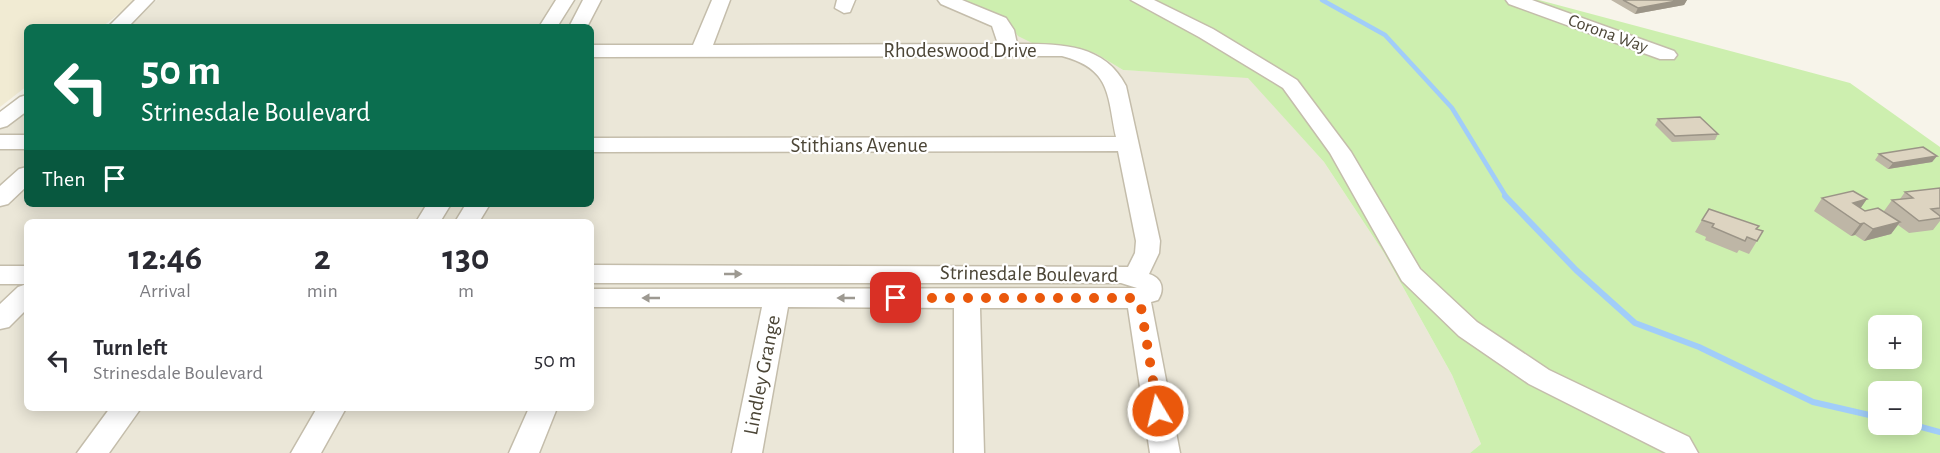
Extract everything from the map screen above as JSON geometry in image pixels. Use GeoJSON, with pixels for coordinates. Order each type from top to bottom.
{"type":"FeatureCollection","features":[{"type":"Feature","properties":{"kind":"street"},"geometry":{"type":"LineString","coordinates":[[122,22],[145,0]]}},
{"type":"Feature","properties":{"kind":"street"},"geometry":{"type":"LineString","coordinates":[[122,22],[158,0]]}},
{"type":"Feature","properties":{"kind":"street"},"geometry":{"type":"LineString","coordinates":[[550,24],[565,0]]}},
{"type":"Feature","properties":{"kind":"street"},"geometry":{"type":"LineString","coordinates":[[580,24],[592,0]]}},
{"type":"Feature","properties":{"kind":"street"},"geometry":{"type":"LineString","coordinates":[[701,50],[721,0]]}},
{"type":"Feature","properties":{"kind":"street"},"geometry":{"type":"LineString","coordinates":[[947,0],[999,22],[1005,30],[1008,50]]}},
{"type":"Feature","properties":{"kind":"street"},"geometry":{"type":"LineString","coordinates":[[1140,0],[1206,33],[1290,84],[1340,152],[1411,275],[1468,329],[1539,377],[1678,444],[1683,453]]}},
{"type":"Feature","properties":{"kind":"street","name":"Corona Way"},"geometry":{"type":"LineString","coordinates":[[1515,0],[1667,55]]}},
{"type":"Feature","properties":{"kind":"street","name":"Rhodeswood Drive"},"geometry":{"type":"LineString","coordinates":[[594,51],[1062,50],[1085,56],[1103,65],[1111,73],[1116,86],[1126,144],[1148,242],[1147,253],[1135,287]]}},
{"type":"Feature","properties":{"kind":"street"},"geometry":{"type":"LineString","coordinates":[[0,122],[24,103]]}},
{"type":"Feature","properties":{"kind":"street"},"geometry":{"type":"LineString","coordinates":[[0,142],[24,142]]}},
{"type":"Feature","properties":{"kind":"street","name":"Stithians Avenue"},"geometry":{"type":"LineString","coordinates":[[594,145],[1126,144]]}},
{"type":"Feature","properties":{"kind":"street"},"geometry":{"type":"LineString","coordinates":[[0,199],[24,177]]}},
{"type":"Feature","properties":{"kind":"street","name":"Strinesdale Boulevard"},"geometry":{"type":"LineString","coordinates":[[594,274],[1014,273],[1135,287]]}},
{"type":"Feature","properties":{"kind":"street"},"geometry":{"type":"LineString","coordinates":[[0,275],[21,292],[0,320]]}},
{"type":"Feature","properties":{"kind":"street"},"geometry":{"type":"LineString","coordinates":[[1135,287],[1141,307],[1165,453]]}},
{"type":"Feature","properties":{"kind":"street","name":"Strinesdale Boulevard"},"geometry":{"type":"LineString","coordinates":[[594,298],[967,298],[1135,287]]}},
{"type":"Feature","properties":{"kind":"street","name":"Lindley Grange"},"geometry":{"type":"LineString","coordinates":[[747,453],[777,298]]}},
{"type":"Feature","properties":{"kind":"street"},"geometry":{"type":"LineString","coordinates":[[967,298],[969,453]]}},
{"type":"Feature","properties":{"kind":"street"},"geometry":{"type":"LineString","coordinates":[[92,453],[125,411]]}},
{"type":"Feature","properties":{"kind":"street"},"geometry":{"type":"LineString","coordinates":[[306,453],[330,411]]}},
{"type":"Feature","properties":{"kind":"street"},"geometry":{"type":"LineString","coordinates":[[524,453],[542,411]]}},
{"type":"Feature","properties":{"kind":"shaded area"},"geometry":{"type":"Polygon","coordinates":[[[0,0],[136,0],[106,24],[24,24],[24,88],[0,107],[0,0]]]}},
{"type":"Feature","properties":{"kind":"shaded area"},"geometry":{"type":"Polygon","coordinates":[[[157,0],[958,0],[1007,21],[1032,43],[1096,53],[1123,70],[1248,77],[1324,162],[1384,253],[1452,375],[1481,444],[1470,453],[0,453],[0,128],[24,108],[24,207],[594,207],[594,24],[128,24],[157,0]]]}},
{"type":"Feature","properties":{"kind":"green space"},"geometry":{"type":"Polygon","coordinates":[[[958,0],[1539,0],[1850,83],[1940,147],[1940,453],[1470,453],[1481,444],[1452,375],[1384,253],[1324,162],[1248,78],[1123,70],[1095,53],[1032,43],[1018,36],[1007,21],[958,0]]]}},
{"type":"Feature","properties":{"kind":"building"},"geometry":{"type":"Polygon","coordinates":[[[1623,0],[1682,0],[1638,8],[1623,0]]]}},
{"type":"Feature","properties":{"kind":"building"},"geometry":{"type":"Polygon","coordinates":[[[1700,117],[1718,134],[1675,136],[1658,119],[1700,117]]]}},
{"type":"Feature","properties":{"kind":"building"},"geometry":{"type":"Polygon","coordinates":[[[1923,147],[1937,156],[1893,163],[1879,154],[1923,147]]]}},
{"type":"Feature","properties":{"kind":"building"},"geometry":{"type":"Polygon","coordinates":[[[1940,188],[1940,208],[1931,209],[1940,218],[1919,221],[1892,200],[1913,198],[1905,192],[1940,188]]]}},
{"type":"Feature","properties":{"kind":"building"},"geometry":{"type":"Polygon","coordinates":[[[1853,191],[1867,199],[1853,203],[1865,211],[1878,208],[1900,222],[1873,229],[1864,223],[1860,224],[1822,198],[1853,191]]]}},
{"type":"Feature","properties":{"kind":"building"},"geometry":{"type":"Polygon","coordinates":[[[1709,209],[1759,226],[1756,229],[1763,231],[1757,241],[1747,237],[1745,241],[1712,227],[1714,224],[1702,220],[1709,209]]]}},
{"type":"Feature","properties":{"kind":"waterway"},"geometry":{"type":"LineString","coordinates":[[1322,0],[1385,35],[1452,108],[1507,198]]}},
{"type":"Feature","properties":{"kind":"waterway"},"geometry":{"type":"LineString","coordinates":[[1505,196],[1576,270],[1635,323],[1699,347],[1813,402],[1868,415]]}},
{"type":"Feature","properties":{"kind":"waterway"},"geometry":{"type":"LineString","coordinates":[[1922,427],[1940,432]]}},
{"type":"Feature","properties":{"kind":"route"},"geometry":{"type":"LineString","coordinates":[[896,298],[1135,298],[1141,307],[1158,411]]}}]}
